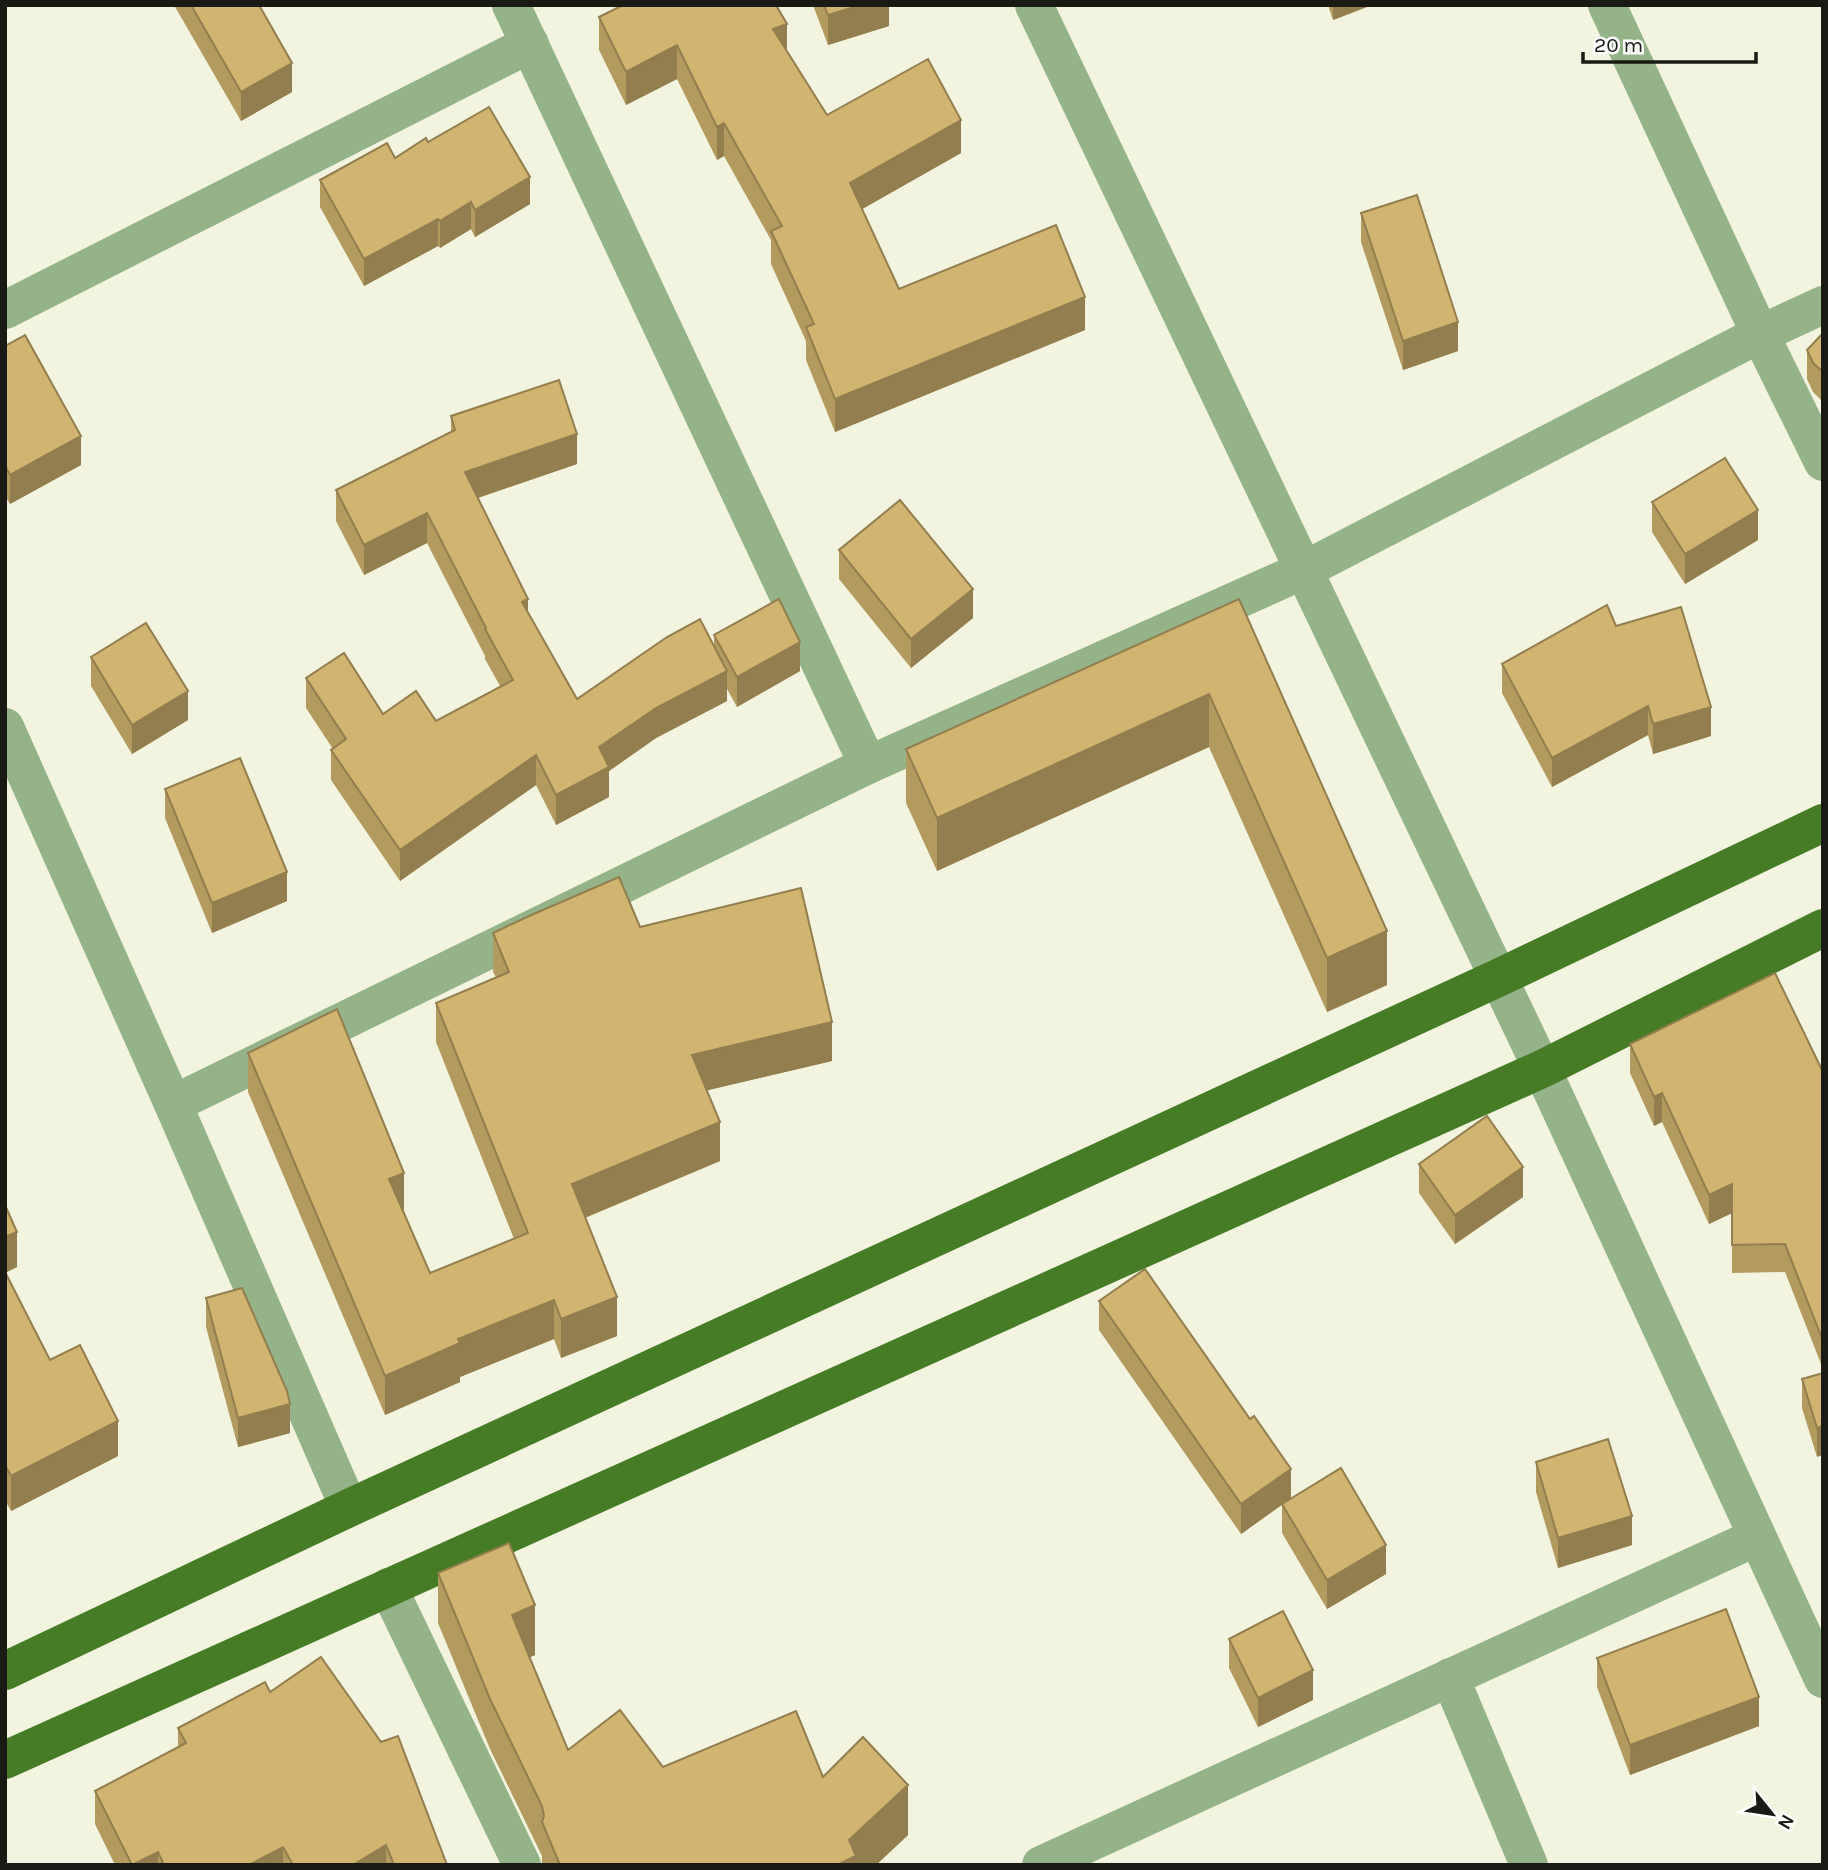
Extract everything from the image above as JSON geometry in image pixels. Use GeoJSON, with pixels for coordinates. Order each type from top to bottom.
{"type":"FeatureCollection","features":[{"type":"Feature","properties":{"kind":"main road"},"geometry":{"type":"LineString","coordinates":[[5,1671],[349,1508],[1498,978],[1823,824]]}},
{"type":"Feature","properties":{"kind":"main road"},"geometry":{"type":"LineString","coordinates":[[5,1759],[1542,1069],[1823,928]]}},
{"type":"Feature","properties":{"kind":"street"},"geometry":{"type":"LineString","coordinates":[[511,5],[868,765]]}},
{"type":"Feature","properties":{"kind":"street"},"geometry":{"type":"LineString","coordinates":[[1034,5],[1542,1069],[1823,1679]]}},
{"type":"Feature","properties":{"kind":"street"},"geometry":{"type":"LineString","coordinates":[[1607,5],[1760,334],[1823,462]]}},
{"type":"Feature","properties":{"kind":"street"},"geometry":{"type":"LineString","coordinates":[[5,310],[530,44]]}},
{"type":"Feature","properties":{"kind":"street"},"geometry":{"type":"LineString","coordinates":[[173,1104],[868,765],[1304,570],[1760,334],[1823,305]]}},
{"type":"Feature","properties":{"kind":"street"},"geometry":{"type":"LineString","coordinates":[[5,727],[349,1508]]}},
{"type":"Feature","properties":{"kind":"street"},"geometry":{"type":"LineString","coordinates":[[1041,1865],[1758,1537]]}},
{"type":"Feature","properties":{"kind":"street"},"geometry":{"type":"LineString","coordinates":[[388,1587],[522,1865]]}},
{"type":"Feature","properties":{"kind":"street"},"geometry":{"type":"LineString","coordinates":[[1450,1677],[1529,1865]]}},
{"type":"Feature","properties":{"kind":"building"},"geometry":{"type":"Polygon","coordinates":[[[191,5],[259,5],[292,63],[241,92],[191,5]]]}},
{"type":"Feature","properties":{"kind":"building"},"geometry":{"type":"Polygon","coordinates":[[[623,5],[776,5],[787,24],[773,29],[827,115],[928,59],[961,120],[850,183],[899,289],[1056,225],[1085,297],[835,399],[806,327],[814,324],[771,231],[782,226],[724,123],[717,127],[677,45],[626,72],[599,17],[623,5]]]}},
{"type":"Feature","properties":{"kind":"building"},"geometry":{"type":"Polygon","coordinates":[[[824,5],[861,5],[828,15],[824,5]]]}},
{"type":"Feature","properties":{"kind":"building"},"geometry":{"type":"Polygon","coordinates":[[[489,107],[530,177],[475,210],[471,202],[440,221],[438,219],[364,259],[320,180],[387,143],[395,158],[426,138],[428,142],[489,107]]]}},
{"type":"Feature","properties":{"kind":"building"},"geometry":{"type":"Polygon","coordinates":[[[1417,195],[1458,322],[1403,341],[1361,213],[1417,195]]]}},
{"type":"Feature","properties":{"kind":"building"},"geometry":{"type":"Polygon","coordinates":[[[1823,333],[1823,372],[1813,363],[1807,350],[1823,333]]]}},
{"type":"Feature","properties":{"kind":"building"},"geometry":{"type":"Polygon","coordinates":[[[25,335],[81,436],[10,475],[5,466],[5,346],[25,335]]]}},
{"type":"Feature","properties":{"kind":"building"},"geometry":{"type":"Polygon","coordinates":[[[559,380],[577,434],[465,472],[528,599],[522,602],[577,699],[667,637],[700,619],[727,671],[656,708],[599,747],[609,767],[556,795],[536,755],[400,850],[331,750],[346,739],[306,678],[344,653],[383,714],[416,691],[436,721],[513,680],[427,513],[364,545],[336,490],[455,430],[451,416],[559,380]]]}},
{"type":"Feature","properties":{"kind":"building"},"geometry":{"type":"Polygon","coordinates":[[[1725,458],[1758,510],[1685,554],[1652,502],[1725,458]]]}},
{"type":"Feature","properties":{"kind":"building"},"geometry":{"type":"Polygon","coordinates":[[[900,500],[973,589],[911,639],[839,550],[900,500]]]}},
{"type":"Feature","properties":{"kind":"building"},"geometry":{"type":"Polygon","coordinates":[[[779,599],[800,642],[737,677],[714,635],[779,599]]]}},
{"type":"Feature","properties":{"kind":"building"},"geometry":{"type":"Polygon","coordinates":[[[1239,599],[1387,931],[1327,958],[1209,694],[937,818],[906,749],[1239,599]]]}},
{"type":"Feature","properties":{"kind":"building"},"geometry":{"type":"Polygon","coordinates":[[[1607,605],[1616,626],[1681,607],[1711,707],[1653,724],[1648,706],[1552,758],[1502,664],[1607,605]]]}},
{"type":"Feature","properties":{"kind":"building"},"geometry":{"type":"Polygon","coordinates":[[[146,623],[188,691],[132,725],[91,657],[146,623]]]}},
{"type":"Feature","properties":{"kind":"building"},"geometry":{"type":"Polygon","coordinates":[[[240,758],[287,872],[212,903],[165,789],[240,758]]]}},
{"type":"Feature","properties":{"kind":"building"},"geometry":{"type":"Polygon","coordinates":[[[619,877],[640,927],[801,888],[832,1022],[692,1055],[720,1122],[572,1184],[617,1297],[561,1319],[554,1300],[458,1339],[460,1343],[385,1376],[248,1053],[337,1009],[404,1173],[389,1179],[430,1273],[528,1233],[436,1003],[509,972],[493,933],[619,877]]]}},
{"type":"Feature","properties":{"kind":"building"},"geometry":{"type":"Polygon","coordinates":[[[1775,973],[1823,1072],[1823,1341],[1785,1244],[1732,1245],[1732,1184],[1709,1195],[1662,1093],[1654,1097],[1630,1044],[1775,973]]]}},
{"type":"Feature","properties":{"kind":"building"},"geometry":{"type":"Polygon","coordinates":[[[1487,1116],[1523,1167],[1455,1215],[1419,1164],[1487,1116]]]}},
{"type":"Feature","properties":{"kind":"building"},"geometry":{"type":"Polygon","coordinates":[[[5,1205],[17,1232],[5,1237],[5,1205]]]}},
{"type":"Feature","properties":{"kind":"building"},"geometry":{"type":"Polygon","coordinates":[[[1145,1269],[1250,1419],[1254,1416],[1291,1469],[1241,1504],[1099,1301],[1145,1269]]]}},
{"type":"Feature","properties":{"kind":"building"},"geometry":{"type":"Polygon","coordinates":[[[5,1272],[50,1360],[80,1345],[118,1421],[11,1476],[5,1465],[5,1272]]]}},
{"type":"Feature","properties":{"kind":"building"},"geometry":{"type":"Polygon","coordinates":[[[242,1288],[287,1391],[290,1404],[238,1418],[206,1298],[242,1288]]]}},
{"type":"Feature","properties":{"kind":"building"},"geometry":{"type":"Polygon","coordinates":[[[1823,1373],[1823,1426],[1817,1428],[1802,1379],[1823,1373]]]}},
{"type":"Feature","properties":{"kind":"building"},"geometry":{"type":"Polygon","coordinates":[[[1608,1439],[1632,1516],[1558,1538],[1536,1462],[1608,1439]]]}},
{"type":"Feature","properties":{"kind":"building"},"geometry":{"type":"Polygon","coordinates":[[[1341,1468],[1386,1545],[1327,1580],[1282,1504],[1341,1468]]]}},
{"type":"Feature","properties":{"kind":"building"},"geometry":{"type":"Polygon","coordinates":[[[509,1543],[535,1605],[512,1615],[568,1750],[620,1710],[663,1767],[796,1711],[823,1777],[863,1737],[908,1785],[849,1840],[856,1856],[837,1865],[560,1865],[542,1822],[542,1806],[490,1699],[438,1573],[509,1543]]]}},
{"type":"Feature","properties":{"kind":"building"},"geometry":{"type":"Polygon","coordinates":[[[1726,1609],[1759,1697],[1630,1745],[1597,1658],[1726,1609]]]}},
{"type":"Feature","properties":{"kind":"building"},"geometry":{"type":"Polygon","coordinates":[[[1283,1611],[1313,1670],[1258,1698],[1229,1639],[1283,1611]]]}},
{"type":"Feature","properties":{"kind":"building"},"geometry":{"type":"Polygon","coordinates":[[[321,1657],[381,1742],[398,1736],[447,1865],[394,1865],[386,1845],[353,1865],[293,1865],[283,1847],[249,1865],[164,1865],[158,1852],[132,1865],[95,1791],[186,1743],[178,1728],[265,1682],[270,1692],[321,1657]]]}}]}
